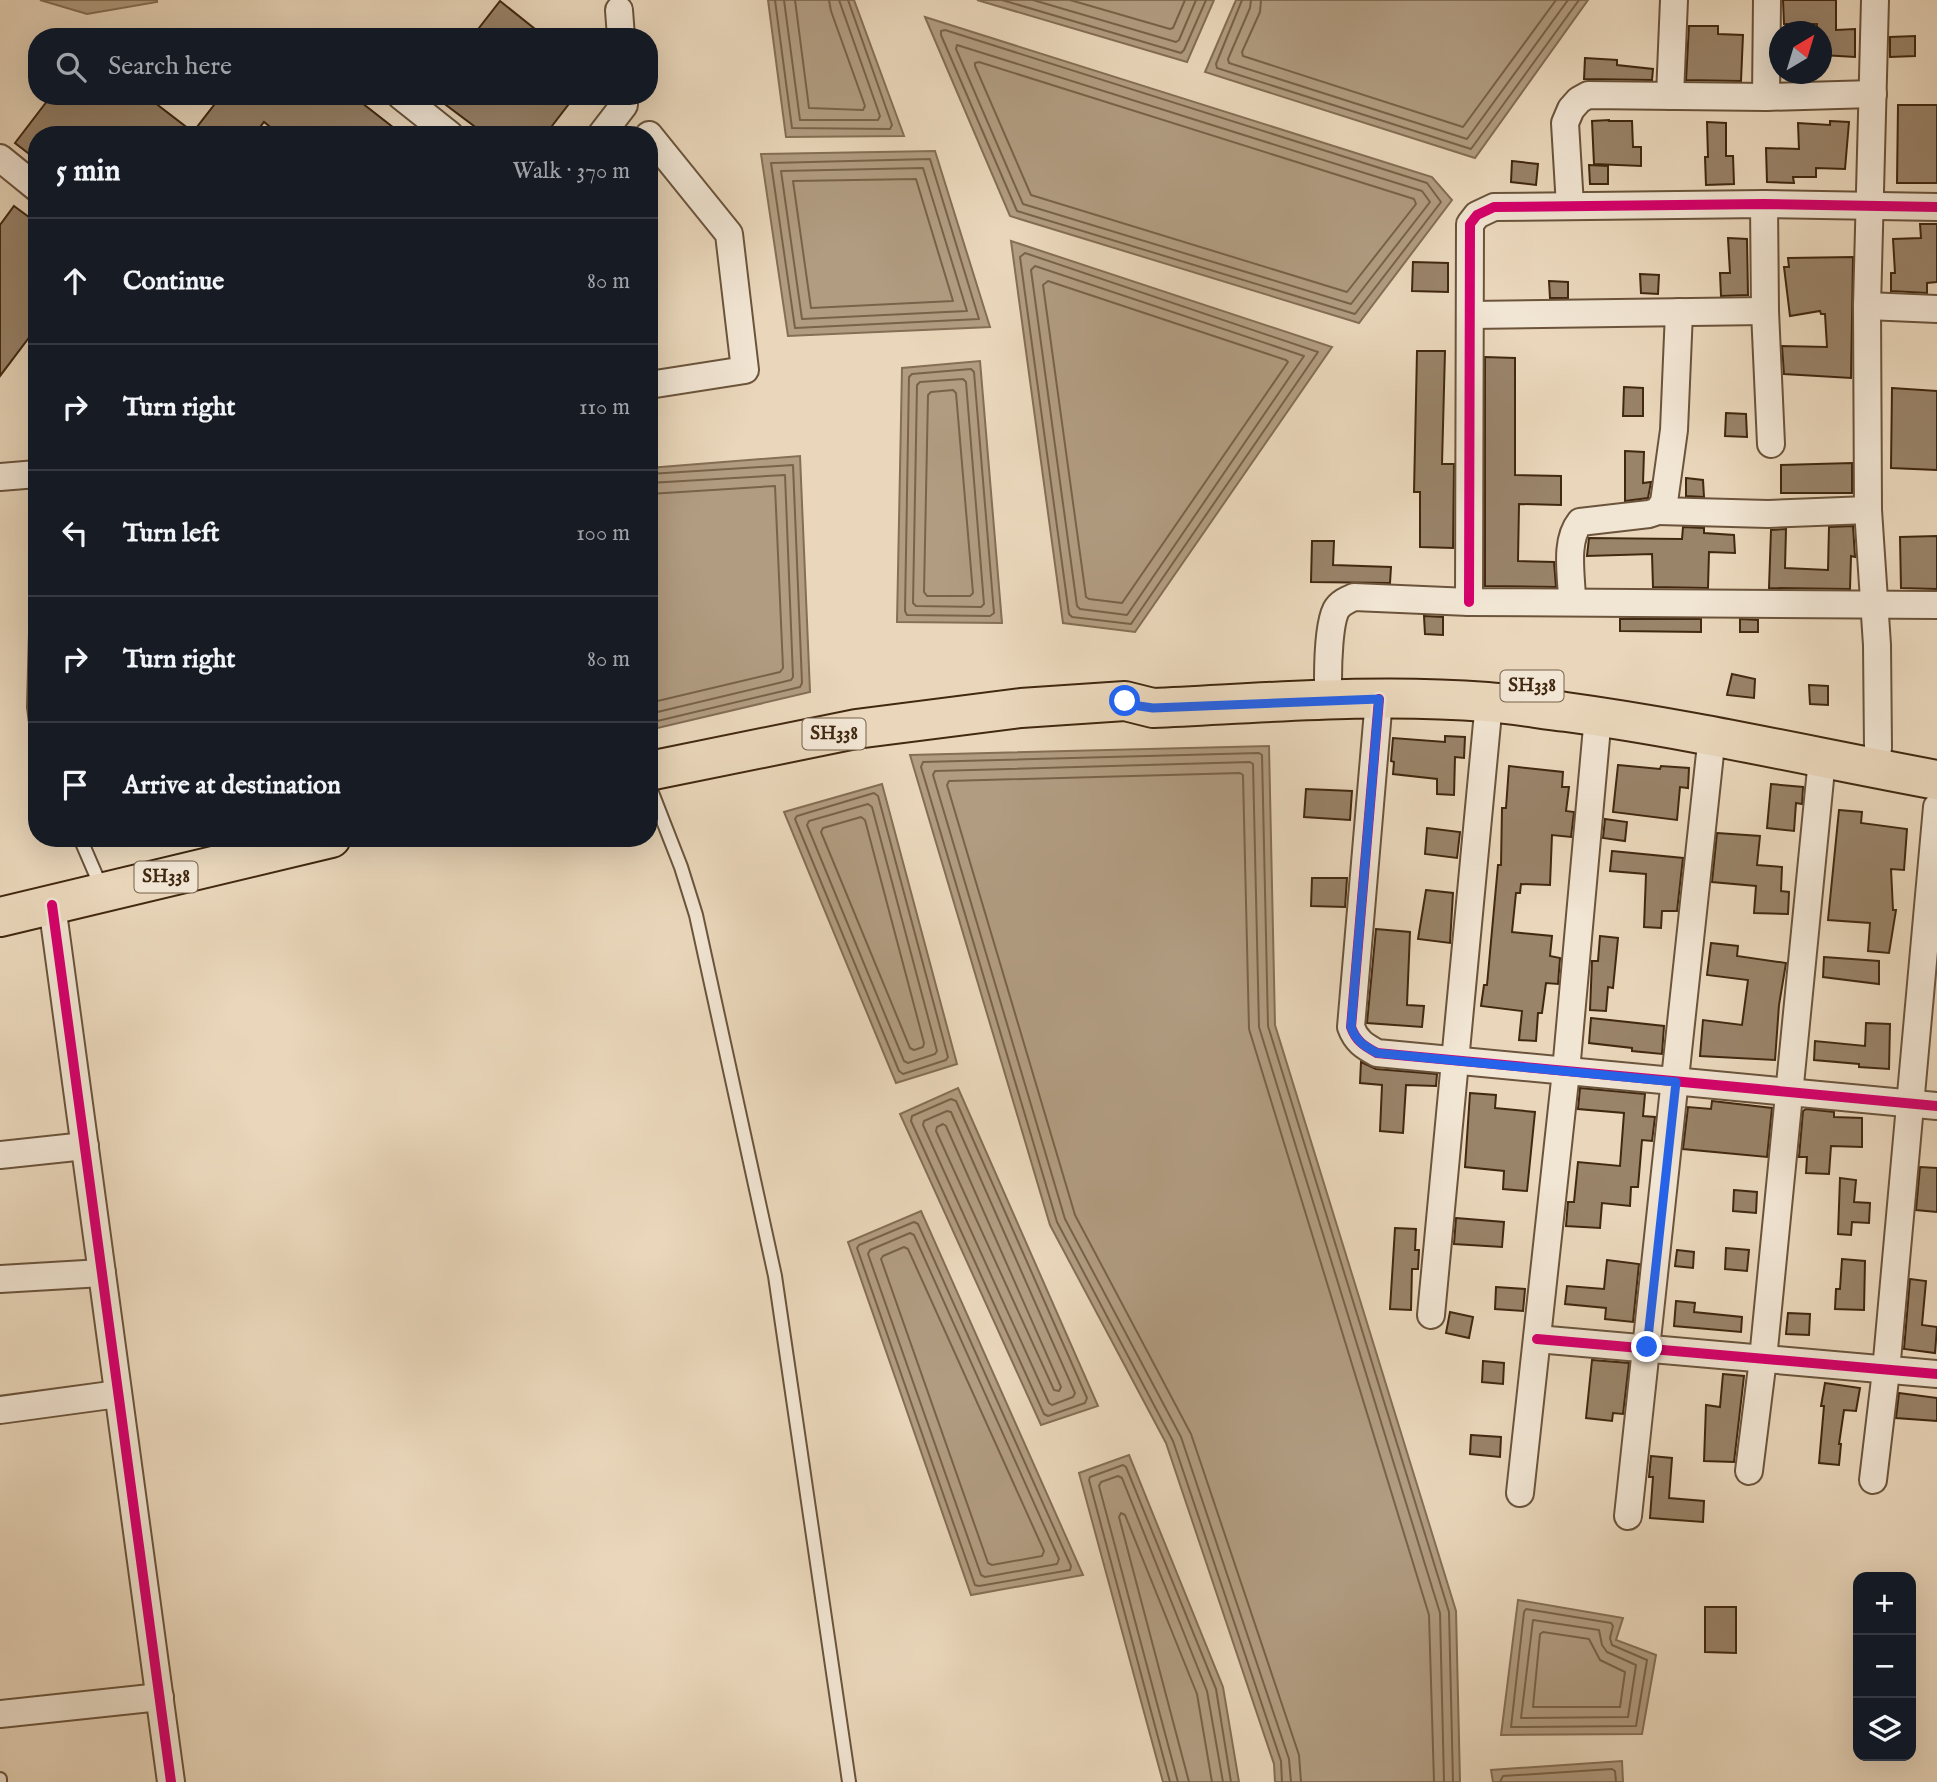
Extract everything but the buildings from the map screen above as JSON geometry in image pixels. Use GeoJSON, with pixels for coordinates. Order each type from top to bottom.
{"type":"FeatureCollection","features":[{"type":"Feature","properties":{"kind":"main road","name":"SH338"},"geometry":{"type":"LineString","coordinates":[[1125,701],[1140,690],[1164,685],[1444,680],[1601,693],[1716,713],[1937,758]]}},
{"type":"Feature","properties":{"kind":"main road","name":"SH338"},"geometry":{"type":"LineString","coordinates":[[658,769],[856,729],[1036,706],[1125,701],[1153,708],[1379,699],[1489,702],[1598,716],[1712,735],[1937,780]]}},
{"type":"Feature","properties":{"kind":"main road","name":"SH338"},"geometry":{"type":"LineString","coordinates":[[0,918],[293,847]]}},
{"type":"Feature","properties":{"kind":"street"},"geometry":{"type":"LineString","coordinates":[[1670,96],[1674,0]]}},
{"type":"Feature","properties":{"kind":"street"},"geometry":{"type":"LineString","coordinates":[[1766,97],[1767,0]]}},
{"type":"Feature","properties":{"kind":"street"},"geometry":{"type":"LineString","coordinates":[[1874,0],[1867,306],[1868,510],[1877,645],[1878,748]]}},
{"type":"Feature","properties":{"kind":"street"},"geometry":{"type":"LineString","coordinates":[[619,10],[620,28]]}},
{"type":"Feature","properties":{"kind":"street"},"geometry":{"type":"LineString","coordinates":[[1570,206],[1564,123],[1571,109],[1588,95],[1766,97],[1873,94]]}},
{"type":"Feature","properties":{"kind":"street"},"geometry":{"type":"LineString","coordinates":[[412,105],[439,126]]}},
{"type":"Feature","properties":{"kind":"street"},"geometry":{"type":"LineString","coordinates":[[607,126],[621,105]]}},
{"type":"Feature","properties":{"kind":"street"},"geometry":{"type":"LineString","coordinates":[[628,105],[643,126]]}},
{"type":"Feature","properties":{"kind":"street"},"geometry":{"type":"LineString","coordinates":[[658,146],[729,234],[746,370],[658,384]]}},
{"type":"Feature","properties":{"kind":"street"},"geometry":{"type":"LineString","coordinates":[[0,158],[28,181]]}},
{"type":"Feature","properties":{"kind":"street"},"geometry":{"type":"LineString","coordinates":[[1764,204],[1765,311],[1771,444]]}},
{"type":"Feature","properties":{"kind":"street"},"geometry":{"type":"LineString","coordinates":[[1469,602],[1470,224],[1477,215],[1493,207],[1764,204],[1937,207]]}},
{"type":"Feature","properties":{"kind":"street"},"geometry":{"type":"LineString","coordinates":[[1867,306],[1937,309]]}},
{"type":"Feature","properties":{"kind":"street"},"geometry":{"type":"LineString","coordinates":[[1471,315],[1765,311]]}},
{"type":"Feature","properties":{"kind":"street"},"geometry":{"type":"LineString","coordinates":[[1658,511],[1667,491],[1674,430],[1679,312]]}},
{"type":"Feature","properties":{"kind":"street"},"geometry":{"type":"LineString","coordinates":[[0,477],[28,475]]}},
{"type":"Feature","properties":{"kind":"street"},"geometry":{"type":"LineString","coordinates":[[1572,602],[1571,541],[1573,530],[1580,522],[1658,511],[1768,514],[1868,510]]}},
{"type":"Feature","properties":{"kind":"street"},"geometry":{"type":"LineString","coordinates":[[1328,680],[1335,612],[1354,597],[1469,602],[1937,605]]}},
{"type":"Feature","properties":{"kind":"street"},"geometry":{"type":"LineString","coordinates":[[1379,699],[1351,1027],[1362,1044],[1377,1053],[1937,1106]]}},
{"type":"Feature","properties":{"kind":"street"},"geometry":{"type":"LineString","coordinates":[[1431,1315],[1489,702]]}},
{"type":"Feature","properties":{"kind":"street"},"geometry":{"type":"LineString","coordinates":[[1520,1493],[1566,1071],[1598,716]]}},
{"type":"Feature","properties":{"kind":"street"},"geometry":{"type":"LineString","coordinates":[[1628,1516],[1712,735]]}},
{"type":"Feature","properties":{"kind":"street"},"geometry":{"type":"LineString","coordinates":[[1749,1471],[1763,1359],[1822,759]]}},
{"type":"Feature","properties":{"kind":"street"},"geometry":{"type":"LineString","coordinates":[[1873,1480],[1886,1371],[1937,807]]}},
{"type":"Feature","properties":{"kind":"street"},"geometry":{"type":"LineString","coordinates":[[52,905],[171,1782]]}},
{"type":"Feature","properties":{"kind":"street"},"geometry":{"type":"LineString","coordinates":[[0,1155],[85,1146]]}},
{"type":"Feature","properties":{"kind":"street"},"geometry":{"type":"LineString","coordinates":[[0,1279],[102,1273]]}},
{"type":"Feature","properties":{"kind":"street"},"geometry":{"type":"LineString","coordinates":[[1537,1339],[1937,1374]]}},
{"type":"Feature","properties":{"kind":"street"},"geometry":{"type":"LineString","coordinates":[[0,1409],[118,1394]]}},
{"type":"Feature","properties":{"kind":"street"},"geometry":{"type":"LineString","coordinates":[[0,1714],[160,1697]]}},
{"type":"Feature","properties":{"kind":"lane"},"geometry":{"type":"LineString","coordinates":[[658,808],[696,915],[775,1276],[849,1782]]}},
{"type":"Feature","properties":{"kind":"lane"},"geometry":{"type":"LineString","coordinates":[[84,847],[104,892]]}},
{"type":"Feature","properties":{"kind":"water"},"geometry":{"type":"Polygon","coordinates":[[[40,0],[157,0],[157,2],[87,14],[40,0]]]}},
{"type":"Feature","properties":{"kind":"water"},"geometry":{"type":"Polygon","coordinates":[[[768,0],[854,0],[904,136],[786,137],[768,0]]]}},
{"type":"Feature","properties":{"kind":"water"},"geometry":{"type":"Polygon","coordinates":[[[977,0],[1214,0],[1187,62],[977,0]]]}},
{"type":"Feature","properties":{"kind":"water"},"geometry":{"type":"Polygon","coordinates":[[[1236,0],[1588,0],[1475,158],[1205,72],[1236,0]]]}},
{"type":"Feature","properties":{"kind":"water"},"geometry":{"type":"Polygon","coordinates":[[[925,17],[1432,177],[1452,200],[1359,323],[1010,216],[925,17]]]}},
{"type":"Feature","properties":{"kind":"water"},"geometry":{"type":"Polygon","coordinates":[[[935,151],[990,327],[788,336],[761,154],[935,151]]]}},
{"type":"Feature","properties":{"kind":"water"},"geometry":{"type":"Polygon","coordinates":[[[1011,241],[1332,347],[1135,632],[1063,623],[1011,241]]]}},
{"type":"Feature","properties":{"kind":"water"},"geometry":{"type":"Polygon","coordinates":[[[980,361],[1002,623],[897,622],[902,368],[980,361]]]}},
{"type":"Feature","properties":{"kind":"water"},"geometry":{"type":"Polygon","coordinates":[[[800,456],[810,692],[658,728],[658,467],[800,456]]]}},
{"type":"Feature","properties":{"kind":"water"},"geometry":{"type":"Polygon","coordinates":[[[1269,746],[1275,1025],[1456,1611],[1460,1782],[1275,1782],[1274,1764],[1166,1443],[1050,1225],[910,755],[1269,746]]]}},
{"type":"Feature","properties":{"kind":"water"},"geometry":{"type":"Polygon","coordinates":[[[882,784],[957,1064],[896,1083],[784,812],[882,784]]]}},
{"type":"Feature","properties":{"kind":"water"},"geometry":{"type":"Polygon","coordinates":[[[958,1088],[1098,1406],[1041,1425],[900,1114],[958,1088]]]}},
{"type":"Feature","properties":{"kind":"water"},"geometry":{"type":"Polygon","coordinates":[[[921,1211],[1083,1575],[971,1595],[848,1242],[921,1211]]]}},
{"type":"Feature","properties":{"kind":"water"},"geometry":{"type":"Polygon","coordinates":[[[1129,1455],[1223,1687],[1239,1782],[1163,1782],[1079,1473],[1129,1455]]]}},
{"type":"Feature","properties":{"kind":"water"},"geometry":{"type":"Polygon","coordinates":[[[1518,1600],[1623,1618],[1616,1640],[1656,1655],[1642,1734],[1501,1735],[1518,1600]]]}},
{"type":"Feature","properties":{"kind":"water"},"geometry":{"type":"Polygon","coordinates":[[[1622,1761],[1623,1782],[1493,1782],[1491,1770],[1622,1761]]]}},
{"type":"Feature","properties":{"kind":"cycle path"},"geometry":{"type":"LineString","coordinates":[[1469,602],[1470,224],[1477,215],[1494,207],[1764,204],[1937,207]]}},
{"type":"Feature","properties":{"kind":"cycle path"},"geometry":{"type":"LineString","coordinates":[[1379,699],[1351,1027],[1364,1045],[1377,1053],[1937,1106]]}},
{"type":"Feature","properties":{"kind":"cycle path"},"geometry":{"type":"LineString","coordinates":[[52,905],[171,1782]]}},
{"type":"Feature","properties":{"kind":"cycle path"},"geometry":{"type":"LineString","coordinates":[[1537,1339],[1937,1374]]}},
{"type":"Feature","properties":{"kind":"route"},"geometry":{"type":"LineString","coordinates":[[1125,701],[1153,708],[1379,699],[1351,1027],[1355,1037],[1377,1053],[1676,1082],[1647,1347]]}}]}
